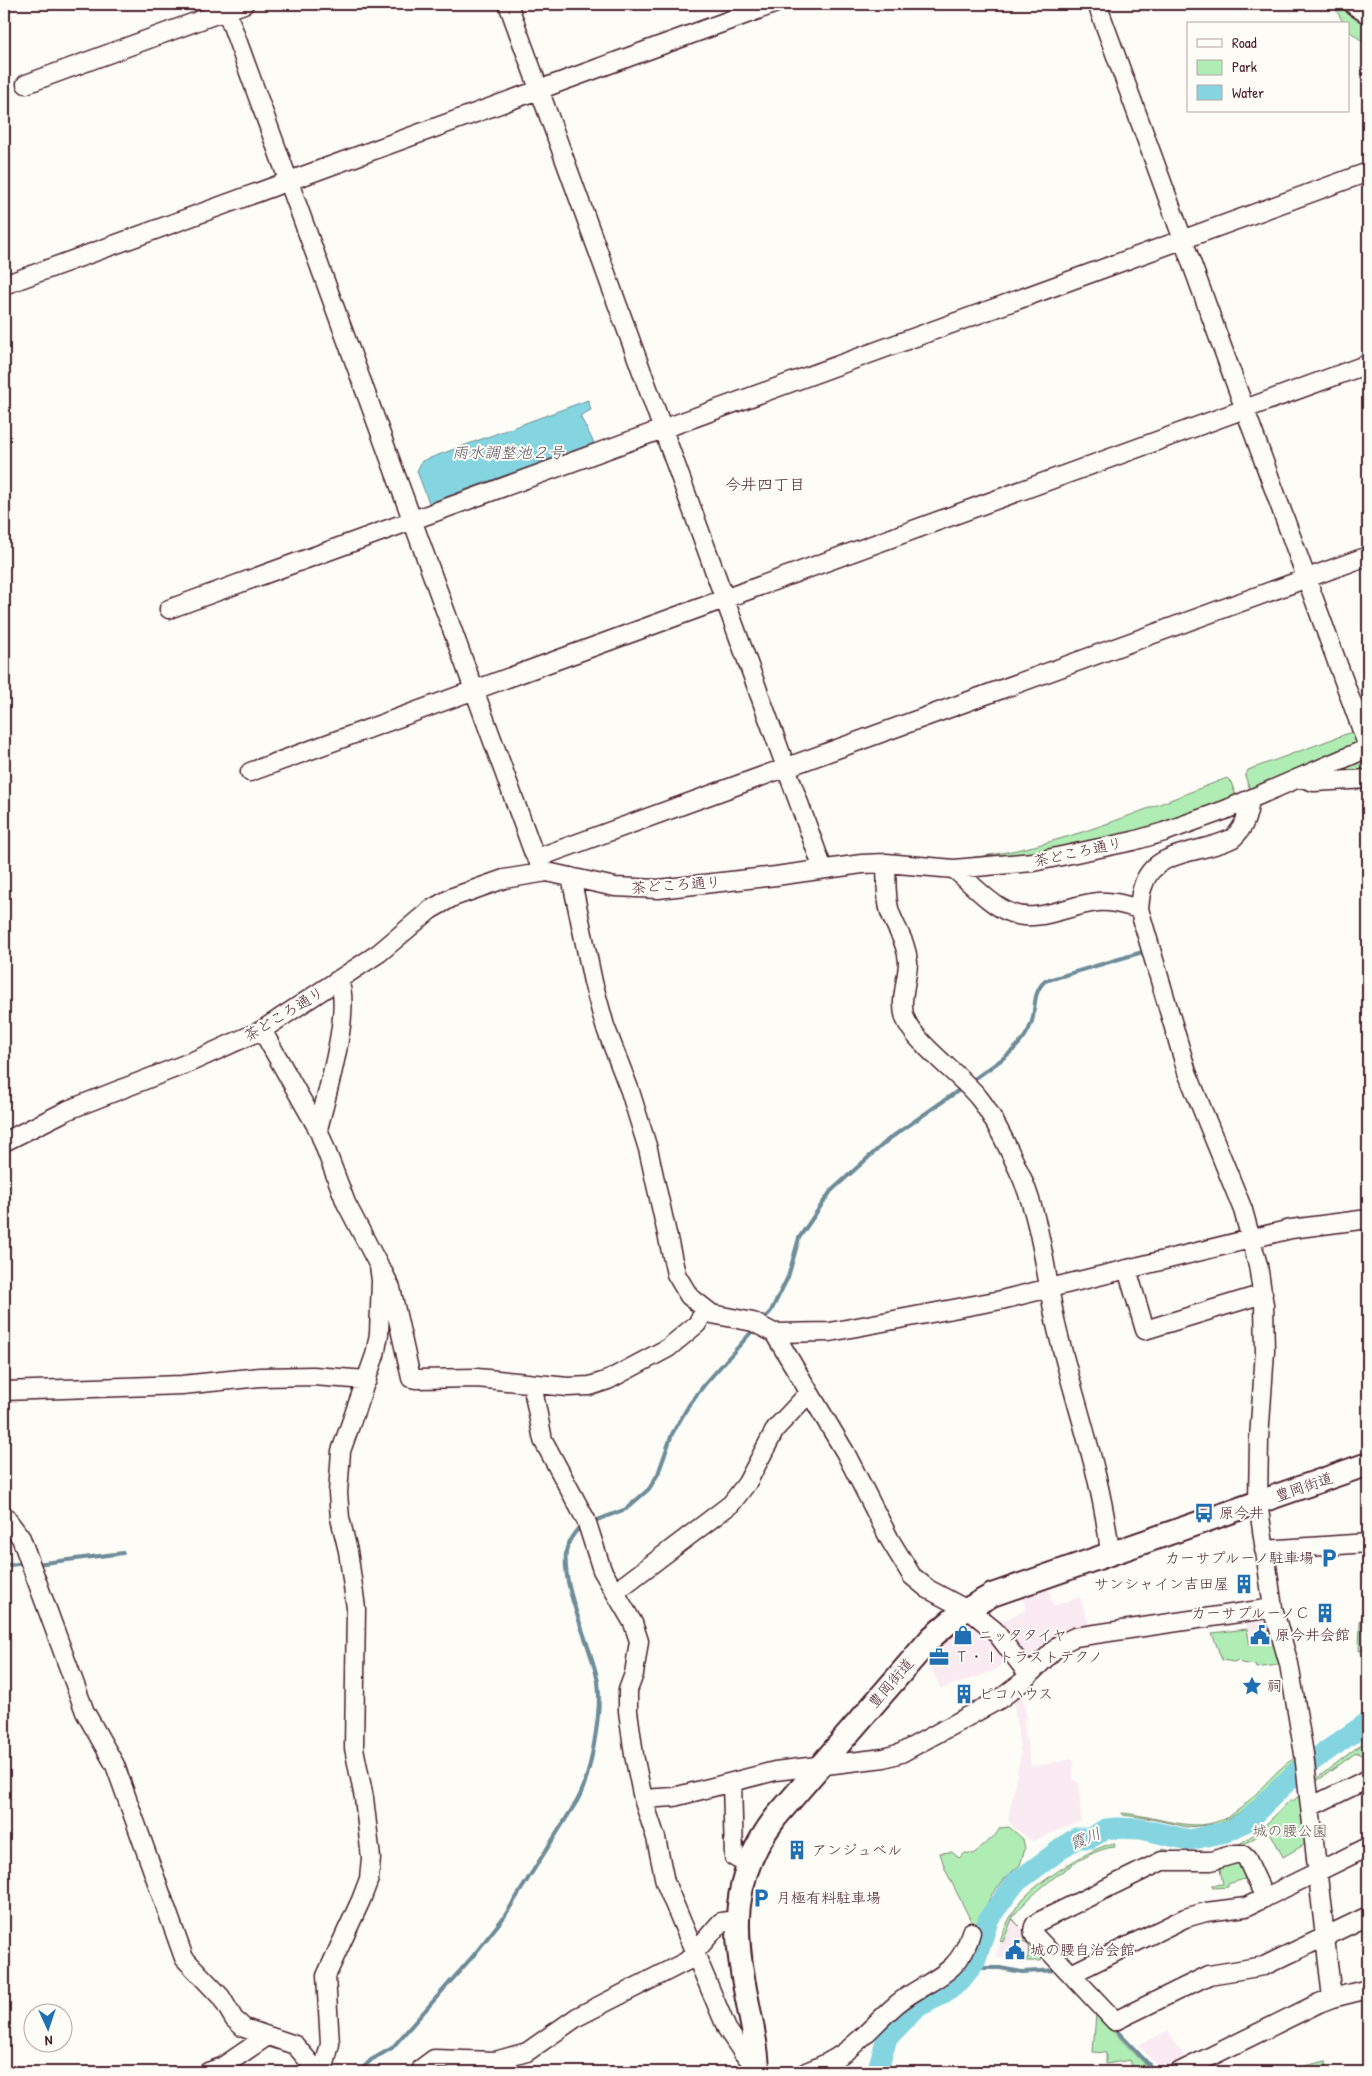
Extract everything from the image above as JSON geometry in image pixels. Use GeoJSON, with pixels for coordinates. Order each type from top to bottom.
{"type":"FeatureCollection","features":[{"type":"Feature","properties":{"kind":"main road","name":"豊岡街道"},"geometry":{"type":"LineString","coordinates":[[758,2068],[738,1952],[736,1920],[740,1891],[748,1865],[770,1825],[922,1647],[965,1609],[1011,1587],[1258,1502],[1364,1468]]}},
{"type":"Feature","properties":{"kind":"street"},"geometry":{"type":"LineString","coordinates":[[26,84],[225,7],[244,4]]}},
{"type":"Feature","properties":{"kind":"street"},"geometry":{"type":"LineString","coordinates":[[508,4],[823,869]]}},
{"type":"Feature","properties":{"kind":"street"},"geometry":{"type":"LineString","coordinates":[[4,285],[774,4]]}},
{"type":"Feature","properties":{"kind":"street"},"geometry":{"type":"LineString","coordinates":[[1097,4],[1368,748]]}},
{"type":"Feature","properties":{"kind":"street"},"geometry":{"type":"LineString","coordinates":[[225,7],[539,866]]}},
{"type":"Feature","properties":{"kind":"street"},"geometry":{"type":"LineString","coordinates":[[169,608],[1368,172]]}},
{"type":"Feature","properties":{"kind":"street"},"geometry":{"type":"LineString","coordinates":[[250,772],[1368,364]]}},
{"type":"Feature","properties":{"kind":"street"},"geometry":{"type":"LineString","coordinates":[[539,866],[545,855],[1368,556]]}},
{"type":"Feature","properties":{"kind":"street","name":"茶どころ通り"},"geometry":{"type":"LineString","coordinates":[[4,1142],[68,1110],[200,1058],[262,1030],[339,981],[386,948],[430,910],[453,897],[539,866],[571,877],[615,888],[658,889],[862,864],[886,863],[954,869],[1033,862],[1119,844],[1211,815],[1368,748]]}},
{"type":"Feature","properties":{"kind":"street"},"geometry":{"type":"LineString","coordinates":[[1301,777],[1314,782],[1368,779]]}},
{"type":"Feature","properties":{"kind":"street"},"geometry":{"type":"LineString","coordinates":[[1250,799],[1247,817],[1239,833],[1233,838],[1170,857],[1156,866],[1143,886],[1139,910],[1187,1072],[1238,1198],[1252,1238],[1263,1294],[1265,1351],[1259,1439],[1258,1502],[1273,1608],[1288,1664],[1304,1754],[1332,1998]]}},
{"type":"Feature","properties":{"kind":"street"},"geometry":{"type":"LineString","coordinates":[[886,863],[890,911],[905,945],[908,960],[903,1001],[905,1017],[921,1040],[980,1099],[1022,1178],[1049,1279],[1049,1288],[1062,1348],[1103,1499],[1110,1553]]}},
{"type":"Feature","properties":{"kind":"street"},"geometry":{"type":"LineString","coordinates":[[954,869],[999,907],[1017,916],[1038,914],[1096,902],[1114,902],[1139,910]]}},
{"type":"Feature","properties":{"kind":"street"},"geometry":{"type":"LineString","coordinates":[[571,877],[605,1026],[630,1091],[648,1149],[676,1274],[689,1296],[705,1310],[724,1318],[753,1322],[774,1333],[830,1332],[950,1310],[1049,1288],[1291,1229],[1368,1219]]}},
{"type":"Feature","properties":{"kind":"street"},"geometry":{"type":"LineString","coordinates":[[318,1129],[339,1038],[342,990],[339,981]]}},
{"type":"Feature","properties":{"kind":"street"},"geometry":{"type":"LineString","coordinates":[[262,1030],[318,1129],[346,1203],[390,1283],[411,1378],[477,1378],[574,1387],[600,1383],[668,1348],[697,1324],[705,1310]]}},
{"type":"Feature","properties":{"kind":"street"},"geometry":{"type":"LineString","coordinates":[[323,2072],[330,2044],[326,1976],[361,1900],[369,1879],[371,1858],[364,1798],[354,1748],[356,1608],[348,1551],[340,1518],[338,1493],[341,1451],[367,1380],[379,1334],[379,1266]]}},
{"type":"Feature","properties":{"kind":"street"},"geometry":{"type":"LineString","coordinates":[[1127,1269],[1144,1330],[1263,1294]]}},
{"type":"Feature","properties":{"kind":"street"},"geometry":{"type":"LineString","coordinates":[[774,1333],[845,1452],[890,1540],[912,1576],[928,1589],[973,1612],[999,1634],[1029,1675]]}},
{"type":"Feature","properties":{"kind":"street"},"geometry":{"type":"LineString","coordinates":[[4,1391],[182,1385],[260,1377],[313,1376],[367,1380]]}},
{"type":"Feature","properties":{"kind":"street"},"geometry":{"type":"LineString","coordinates":[[532,1384],[543,1440],[587,1523],[602,1570],[633,1623],[639,1641],[634,1674],[628,1690],[634,1755],[643,1799],[656,1838],[665,1882],[727,2029],[743,2054],[758,2068]]}},
{"type":"Feature","properties":{"kind":"street"},"geometry":{"type":"LineString","coordinates":[[614,1592],[731,1504],[747,1484],[776,1428],[809,1393]]}},
{"type":"Feature","properties":{"kind":"street"},"geometry":{"type":"LineString","coordinates":[[4,1515],[20,1538],[85,1712],[115,1765],[184,1958],[221,1997],[234,2019],[244,2028],[295,2046],[318,2072]]}},
{"type":"Feature","properties":{"kind":"street"},"geometry":{"type":"LineString","coordinates":[[1264,1550],[1368,1543]]}},
{"type":"Feature","properties":{"kind":"street"},"geometry":{"type":"LineString","coordinates":[[643,1799],[674,1797],[775,1771],[884,1758],[901,1753],[1000,1699],[1029,1675],[1060,1644],[1080,1635],[1178,1624],[1273,1608]]}},
{"type":"Feature","properties":{"kind":"street"},"geometry":{"type":"LineString","coordinates":[[1310,1807],[1368,1779]]}},
{"type":"Feature","properties":{"kind":"street"},"geometry":{"type":"LineString","coordinates":[[732,1782],[734,1858],[748,1865]]}},
{"type":"Feature","properties":{"kind":"street"},"geometry":{"type":"LineString","coordinates":[[1071,1974],[1185,1918],[1217,1910],[1240,1909],[1266,1898],[1368,1847]]}},
{"type":"Feature","properties":{"kind":"street"},"geometry":{"type":"LineString","coordinates":[[1266,1898],[1247,1859],[1242,1854],[1235,1854],[1211,1862],[1162,1861],[1036,1923],[1033,1928],[1035,1936],[1115,2021],[1209,1975],[1264,1966],[1368,1916]]}},
{"type":"Feature","properties":{"kind":"street"},"geometry":{"type":"LineString","coordinates":[[424,2072],[422,2068],[434,2059],[495,2061],[527,2052],[577,2017],[687,1961],[696,1953],[721,1922],[736,1920]]}},
{"type":"Feature","properties":{"kind":"street"},"geometry":{"type":"LineString","coordinates":[[806,2072],[847,2053],[902,2000],[945,1974],[961,1956],[971,1932]]}},
{"type":"Feature","properties":{"kind":"street"},"geometry":{"type":"LineString","coordinates":[[1179,2072],[1332,1998],[1368,1989]]}},
{"type":"Feature","properties":{"kind":"street"},"geometry":{"type":"LineString","coordinates":[[208,2072],[222,2068],[266,2037]]}},
{"type":"Feature","properties":{"kind":"shaded area"},"geometry":{"type":"Polygon","coordinates":[[[1047,1582],[1053,1606],[1080,1597],[1090,1629],[1031,1665],[995,1626],[1027,1609],[1019,1592],[1047,1582]]]}},
{"type":"Feature","properties":{"kind":"shaded area"},"geometry":{"type":"Polygon","coordinates":[[[1266,1614],[1272,1640],[1250,1646],[1245,1617],[1266,1614]]]}},
{"type":"Feature","properties":{"kind":"shaded area"},"geometry":{"type":"Polygon","coordinates":[[[971,1615],[1012,1657],[994,1671],[941,1689],[925,1655],[971,1615]]]}},
{"type":"Feature","properties":{"kind":"shaded area"},"geometry":{"type":"Polygon","coordinates":[[[1021,1690],[1027,1719],[1023,1718],[1031,1767],[1073,1759],[1073,1779],[1079,1784],[1081,1821],[1033,1841],[1014,1828],[1008,1820],[1021,1754],[1013,1700],[1021,1690]]]}},
{"type":"Feature","properties":{"kind":"shaded area","name":"城の腰自治会館"},"geometry":{"type":"Polygon","coordinates":[[[1010,1917],[1045,1952],[1041,1961],[1020,1961],[996,1957],[1003,1931],[1010,1917]]]}},
{"type":"Feature","properties":{"kind":"shaded area"},"geometry":{"type":"Polygon","coordinates":[[[1168,2031],[1187,2062],[1164,2072],[1138,2045],[1168,2031]]]}},
{"type":"Feature","properties":{"kind":"green space"},"geometry":{"type":"Polygon","coordinates":[[[1333,4],[1339,4],[1368,22],[1368,46],[1350,32],[1350,22],[1343,22],[1333,4]]]}},
{"type":"Feature","properties":{"kind":"green space"},"geometry":{"type":"Polygon","coordinates":[[[1368,726],[1368,773],[1256,793],[1250,789],[1245,776],[1248,770],[1368,726]]]}},
{"type":"Feature","properties":{"kind":"green space"},"geometry":{"type":"Polygon","coordinates":[[[1227,778],[1231,782],[1236,796],[1226,806],[1042,858],[964,862],[968,858],[1034,846],[1067,837],[1131,815],[1227,778]]]}},
{"type":"Feature","properties":{"kind":"green space"},"geometry":{"type":"Polygon","coordinates":[[[1368,1608],[1368,1650],[1359,1651],[1360,1622],[1365,1609],[1368,1608]]]}},
{"type":"Feature","properties":{"kind":"green space"},"geometry":{"type":"Polygon","coordinates":[[[1266,1614],[1285,1664],[1256,1668],[1255,1665],[1241,1663],[1238,1660],[1234,1662],[1222,1660],[1212,1633],[1247,1629],[1250,1646],[1271,1642],[1266,1614]]]}},
{"type":"Feature","properties":{"kind":"green space"},"geometry":{"type":"Polygon","coordinates":[[[1368,1739],[1368,1749],[1360,1755],[1357,1752],[1313,1784],[1312,1782],[1368,1739]]]}},
{"type":"Feature","properties":{"kind":"green space"},"geometry":{"type":"Polygon","coordinates":[[[1301,1754],[1243,1811],[1219,1824],[1187,1827],[1147,1818],[1122,1815],[1122,1813],[1131,1814],[1194,1825],[1208,1824],[1221,1820],[1242,1807],[1281,1768],[1301,1754]]]}},
{"type":"Feature","properties":{"kind":"green space","name":"城の腰公園"},"geometry":{"type":"Polygon","coordinates":[[[1303,1792],[1309,1842],[1283,1857],[1268,1828],[1243,1845],[1218,1854],[1191,1858],[1162,1855],[1162,1849],[1203,1854],[1235,1846],[1249,1838],[1291,1799],[1293,1801],[1303,1792]]]}},
{"type":"Feature","properties":{"kind":"green space"},"geometry":{"type":"Polygon","coordinates":[[[1009,1827],[1023,1839],[1025,1849],[1020,1865],[1006,1877],[992,1894],[975,1929],[945,1869],[940,1853],[952,1852],[959,1858],[965,1853],[974,1854],[995,1836],[1000,1828],[1009,1827]]]}},
{"type":"Feature","properties":{"kind":"green space"},"geometry":{"type":"Polygon","coordinates":[[[1114,1843],[1115,1847],[1103,1849],[1089,1855],[1044,1885],[1012,1918],[1019,1926],[1012,1919],[1003,1942],[1000,1941],[1012,1914],[1030,1892],[1079,1858],[1114,1843]]]}},
{"type":"Feature","properties":{"kind":"green space"},"geometry":{"type":"Polygon","coordinates":[[[1235,1858],[1251,1877],[1228,1884],[1228,1887],[1213,1888],[1212,1885],[1223,1884],[1219,1864],[1235,1858]]]}},
{"type":"Feature","properties":{"kind":"green space"},"geometry":{"type":"Polygon","coordinates":[[[1023,1931],[1045,1952],[1041,1961],[1020,1961],[1028,1958],[1029,1944],[1023,1941],[1027,1935],[1023,1931]]]}},
{"type":"Feature","properties":{"kind":"green space"},"geometry":{"type":"Polygon","coordinates":[[[1096,2014],[1153,2072],[1134,2072],[1130,2060],[1106,2064],[1106,2053],[1093,2052],[1096,2014]]]}},
{"type":"Feature","properties":{"kind":"green space"},"geometry":{"type":"Polygon","coordinates":[[[1326,2061],[1327,2072],[1277,2072],[1326,2061]]]}},
{"type":"Feature","properties":{"kind":"water","name":"雨水調整池２号"},"geometry":{"type":"Polygon","coordinates":[[[588,400],[591,410],[580,416],[594,443],[429,503],[417,471],[422,461],[588,400]]]}},
{"type":"Feature","properties":{"kind":"waterway"},"geometry":{"type":"LineString","coordinates":[[973,1080],[1006,1056],[1027,1033],[1033,1018],[1036,996],[1045,981],[1146,951]]}},
{"type":"Feature","properties":{"kind":"waterway"},"geometry":{"type":"LineString","coordinates":[[763,1320],[771,1311],[788,1277],[799,1238],[831,1191],[889,1139],[962,1088]]}},
{"type":"Feature","properties":{"kind":"waterway"},"geometry":{"type":"LineString","coordinates":[[592,1522],[626,1509],[649,1489],[658,1474],[672,1434],[689,1405],[705,1384],[755,1328]]}},
{"type":"Feature","properties":{"kind":"waterway"},"geometry":{"type":"LineString","coordinates":[[359,2072],[371,2060],[392,2048],[473,1956],[504,1917],[582,1790],[591,1760],[597,1725],[599,1694],[594,1667],[568,1583],[566,1553],[574,1534],[583,1525]]}},
{"type":"Feature","properties":{"kind":"waterway"},"geometry":{"type":"LineString","coordinates":[[36,1564],[123,1553]]}},
{"type":"Feature","properties":{"kind":"waterway"},"geometry":{"type":"LineString","coordinates":[[4,1566],[24,1563]]}},
{"type":"Feature","properties":{"kind":"waterway","name":"霞川"},"geometry":{"type":"LineString","coordinates":[[877,2072],[887,2038],[917,2007],[941,1995],[960,1981],[975,1962],[989,1918],[1015,1883],[1076,1838],[1090,1838],[1106,1829],[1116,1828],[1141,1829],[1189,1840],[1226,1832],[1247,1821],[1298,1771],[1368,1722]]}},
{"type":"Feature","properties":{"kind":"waterway"},"geometry":{"type":"LineString","coordinates":[[970,1968],[1000,1968],[1022,1972],[1058,1970]]}},
{"type":"Feature","properties":{"kind":"waterway"},"geometry":{"type":"LineString","coordinates":[[1113,2027],[1156,2072]]}},
{"type":"Feature","properties":{"kind":"place","name":"原今井"},"geometry":{"type":"Point","coordinates":[1204,1513]}},
{"type":"Feature","properties":{"kind":"place","name":"カーサプルーノ駐車場"},"geometry":{"type":"Point","coordinates":[1329,1558]}},
{"type":"Feature","properties":{"kind":"place","name":"サンシャイン吉田屋"},"geometry":{"type":"Point","coordinates":[1244,1584]}},
{"type":"Feature","properties":{"kind":"place","name":"カーサプルーノＣ"},"geometry":{"type":"Point","coordinates":[1325,1613]}},
{"type":"Feature","properties":{"kind":"place","name":"ニッタタイヤ"},"geometry":{"type":"Point","coordinates":[963,1635]}},
{"type":"Feature","properties":{"kind":"place","name":"原今井会館"},"geometry":{"type":"Point","coordinates":[1260,1635]}},
{"type":"Feature","properties":{"kind":"place","name":"Ｔ・Ｉトラストテクノ"},"geometry":{"type":"Point","coordinates":[939,1657]}},
{"type":"Feature","properties":{"kind":"place","name":"祠"},"geometry":{"type":"Point","coordinates":[1252,1686]}},
{"type":"Feature","properties":{"kind":"place","name":"ピコハウス"},"geometry":{"type":"Point","coordinates":[964,1694]}},
{"type":"Feature","properties":{"kind":"place","name":"アンジュベル"},"geometry":{"type":"Point","coordinates":[797,1850]}},
{"type":"Feature","properties":{"kind":"place","name":"月極有料駐車場"},"geometry":{"type":"Point","coordinates":[761,1898]}},
{"type":"Feature","properties":{"kind":"place","name":"城の腰自治会館"},"geometry":{"type":"Point","coordinates":[1015,1950]}},
{"type":"Feature","properties":{"kind":"district","name":"今井四丁目"},"geometry":{"type":"Point","coordinates":[765,484]}}]}
